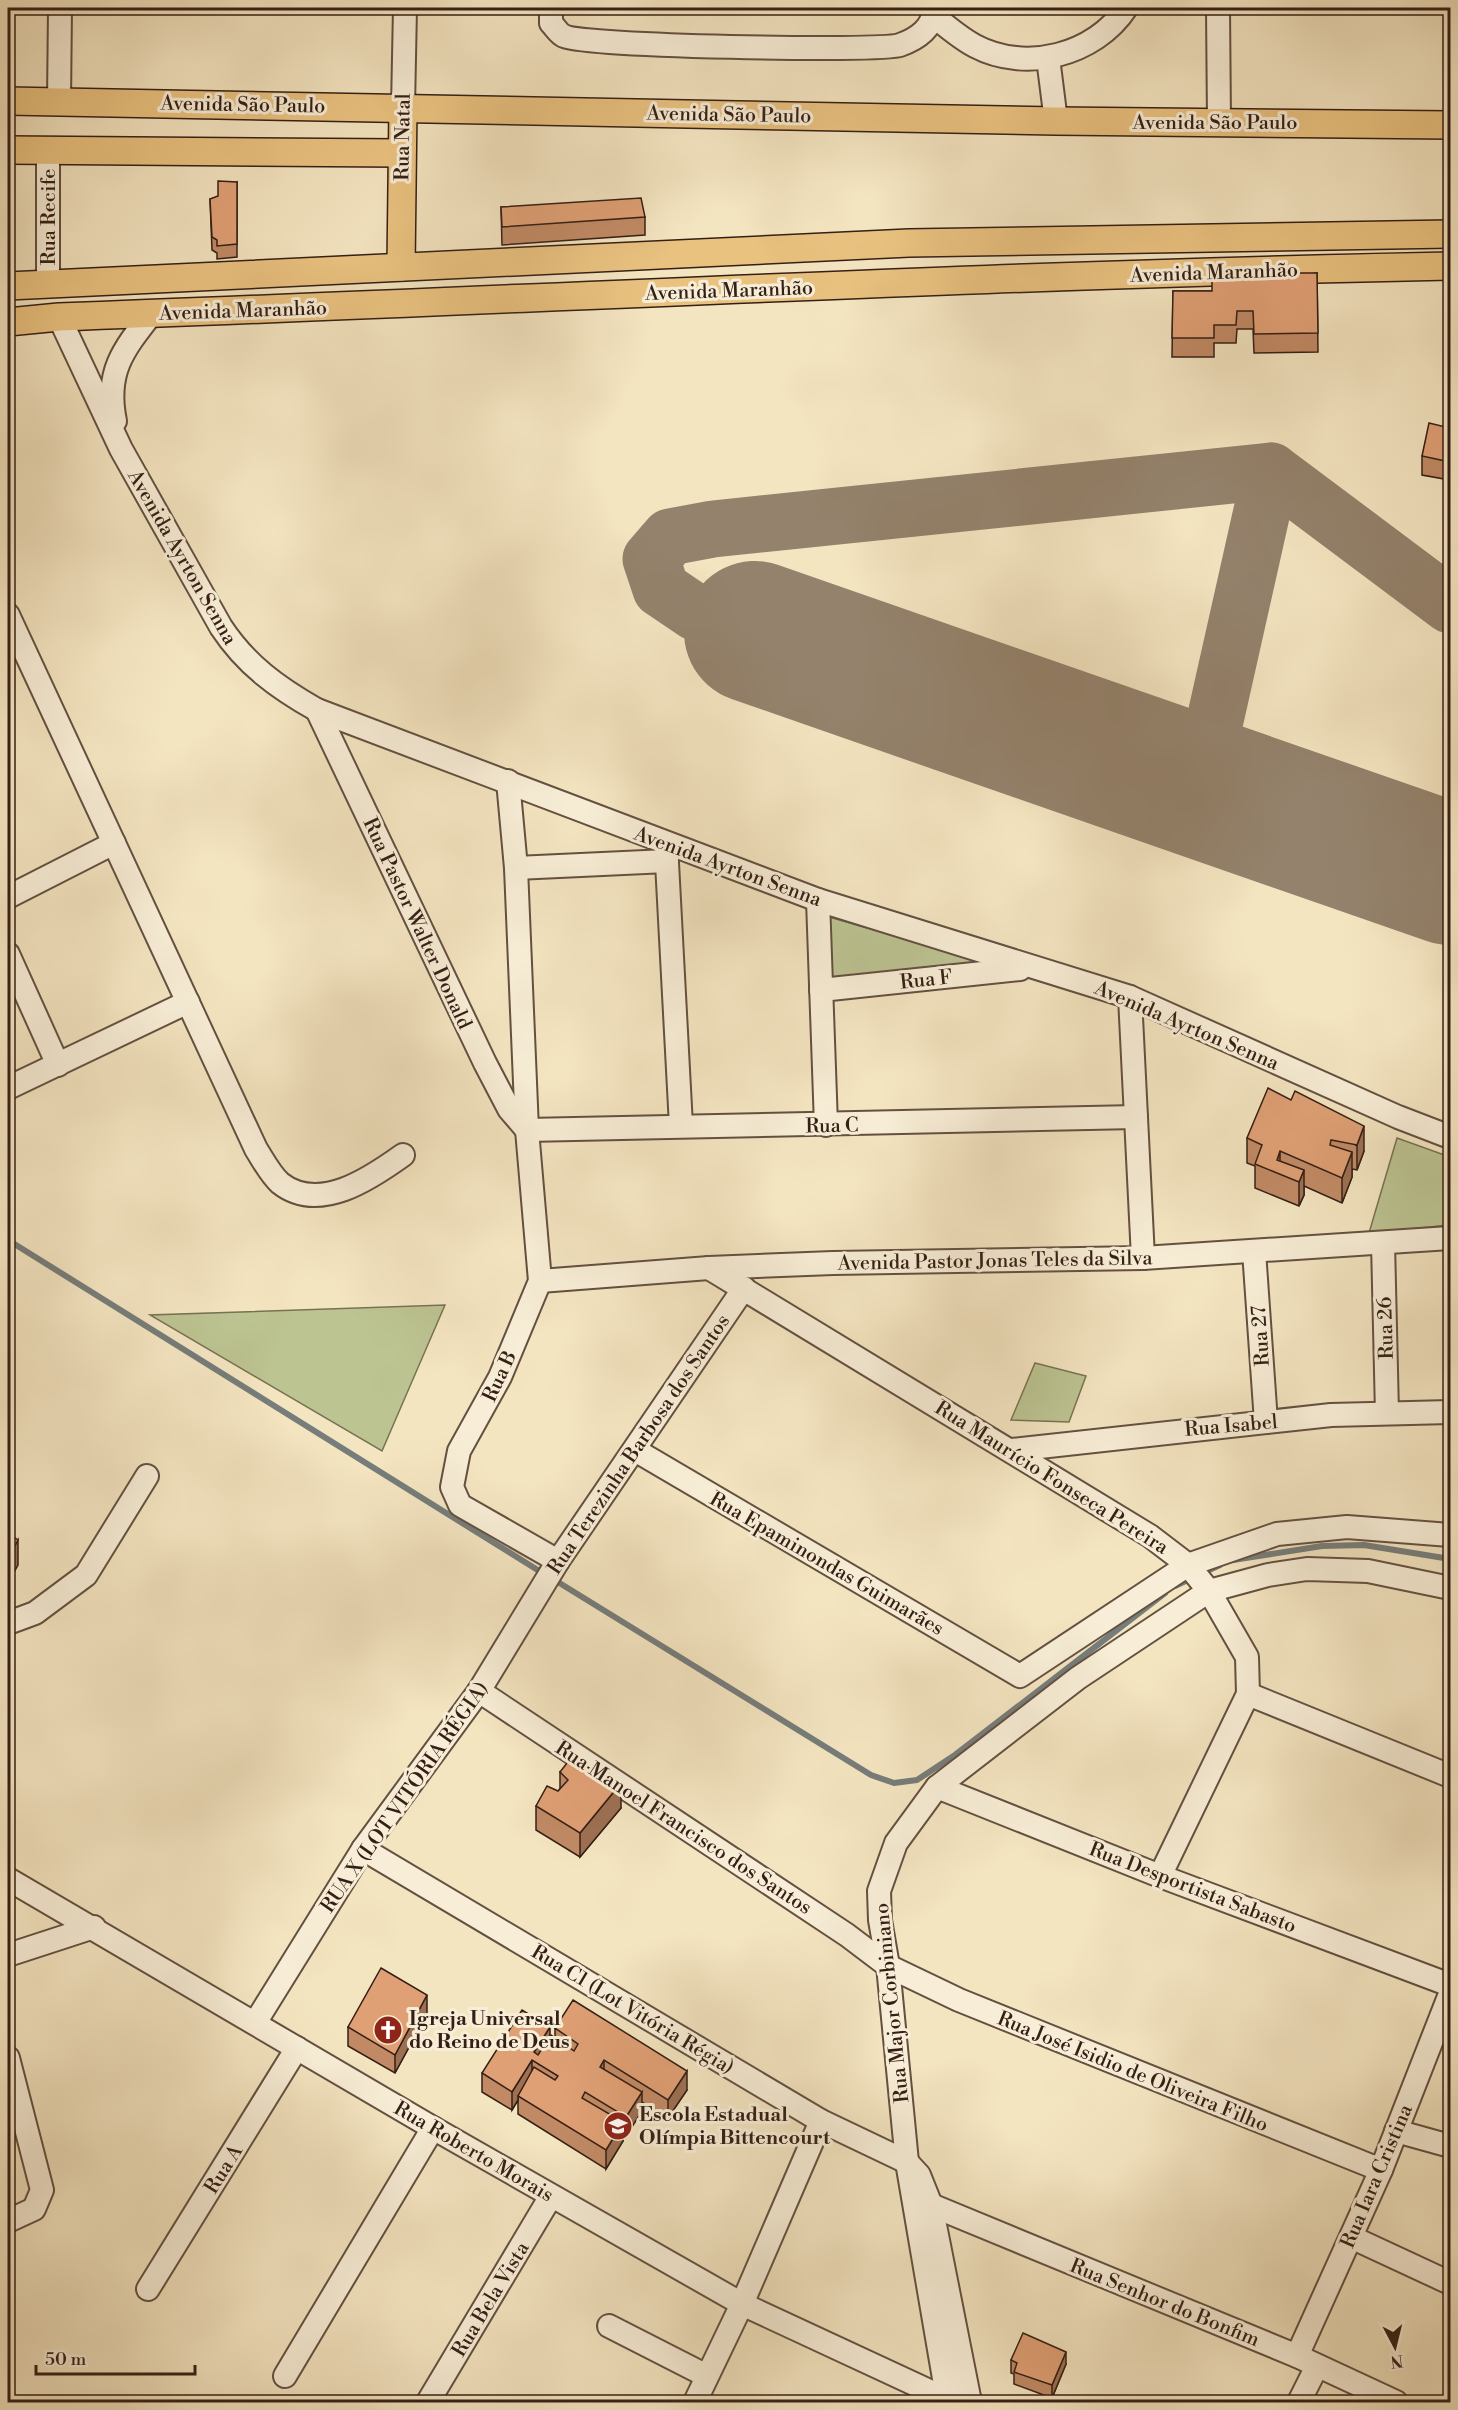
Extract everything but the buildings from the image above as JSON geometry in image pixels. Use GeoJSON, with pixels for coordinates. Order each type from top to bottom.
{"type":"FeatureCollection","features":[{"type":"Feature","properties":{"kind":"main road","name":"Avenida São Paulo"},"geometry":{"type":"LineString","coordinates":[[8,100],[1056,121],[1450,124]]}},
{"type":"Feature","properties":{"kind":"main road","name":"Rua Natal"},"geometry":{"type":"LineString","coordinates":[[401,267],[403,107]]}},
{"type":"Feature","properties":{"kind":"main road"},"geometry":{"type":"LineString","coordinates":[[8,150],[401,153]]}},
{"type":"Feature","properties":{"kind":"main road","name":"Avenida Maranhão"},"geometry":{"type":"LineString","coordinates":[[8,286],[849,246],[1450,234]]}},
{"type":"Feature","properties":{"kind":"main road"},"geometry":{"type":"LineString","coordinates":[[849,246],[852,285]]}},
{"type":"Feature","properties":{"kind":"main road","name":"Avenida Maranhão"},"geometry":{"type":"LineString","coordinates":[[8,322],[59,316],[852,285],[1250,270],[1450,266]]}},
{"type":"Feature","properties":{"kind":"street"},"geometry":{"type":"LineString","coordinates":[[59,101],[60,8]]}},
{"type":"Feature","properties":{"kind":"street","name":"Rua Natal"},"geometry":{"type":"LineString","coordinates":[[403,107],[405,8]]}},
{"type":"Feature","properties":{"kind":"street"},"geometry":{"type":"LineString","coordinates":[[551,8],[551,23],[564,36],[607,43],[788,47],[898,46],[922,34],[934,12],[976,47],[1020,59],[1048,58],[1081,48],[1121,15],[1126,8]]}},
{"type":"Feature","properties":{"kind":"street"},"geometry":{"type":"LineString","coordinates":[[1218,8],[1220,122]]}},
{"type":"Feature","properties":{"kind":"street"},"geometry":{"type":"LineString","coordinates":[[1048,58],[1056,121]]}},
{"type":"Feature","properties":{"kind":"street","name":"Rua Recife"},"geometry":{"type":"LineString","coordinates":[[48,150],[48,284]]}},
{"type":"Feature","properties":{"kind":"street","name":"Avenida Ayrton Senna"},"geometry":{"type":"LineString","coordinates":[[121,449],[112,409],[114,368],[131,340],[152,313]]}},
{"type":"Feature","properties":{"kind":"street","name":"Avenida Ayrton Senna"},"geometry":{"type":"LineString","coordinates":[[59,316],[121,449],[236,650],[276,685],[317,710],[508,781],[667,853],[1030,968],[1130,997],[1398,1117],[1450,1137]]}},
{"type":"Feature","properties":{"kind":"street"},"geometry":{"type":"LineString","coordinates":[[8,615],[16,653],[114,843],[256,1149],[280,1182],[293,1190],[313,1194],[350,1189],[366,1181],[403,1155]]}},
{"type":"Feature","properties":{"kind":"street","name":"Rua Pastor Walter Donald"},"geometry":{"type":"LineString","coordinates":[[317,710],[485,1063],[510,1109],[527,1130]]}},
{"type":"Feature","properties":{"kind":"street","name":"Rua B"},"geometry":{"type":"LineString","coordinates":[[508,781],[516,868],[527,1130],[540,1281],[500,1377],[459,1451],[452,1486],[460,1505],[558,1561]]}},
{"type":"Feature","properties":{"kind":"street"},"geometry":{"type":"LineString","coordinates":[[8,897],[114,843]]}},
{"type":"Feature","properties":{"kind":"street"},"geometry":{"type":"LineString","coordinates":[[516,868],[667,853],[681,1126]]}},
{"type":"Feature","properties":{"kind":"street"},"geometry":{"type":"LineString","coordinates":[[818,900],[826,1125]]}},
{"type":"Feature","properties":{"kind":"street"},"geometry":{"type":"LineString","coordinates":[[8,954],[58,1065]]}},
{"type":"Feature","properties":{"kind":"street","name":"Rua F"},"geometry":{"type":"LineString","coordinates":[[821,990],[1030,968]]}},
{"type":"Feature","properties":{"kind":"street"},"geometry":{"type":"LineString","coordinates":[[1130,997],[1143,1258]]}},
{"type":"Feature","properties":{"kind":"street"},"geometry":{"type":"LineString","coordinates":[[10,1087],[188,1002]]}},
{"type":"Feature","properties":{"kind":"street","name":"Rua C"},"geometry":{"type":"LineString","coordinates":[[527,1130],[1136,1117]]}},
{"type":"Feature","properties":{"kind":"street","name":"Avenida Pastor Jonas Teles da Silva"},"geometry":{"type":"LineString","coordinates":[[540,1281],[709,1268],[1143,1258],[1450,1238]]}},
{"type":"Feature","properties":{"kind":"street","name":"Rua 26"},"geometry":{"type":"LineString","coordinates":[[1383,1242],[1388,1413]]}},
{"type":"Feature","properties":{"kind":"street","name":"Rua 27"},"geometry":{"type":"LineString","coordinates":[[1254,1251],[1266,1422]]}},
{"type":"Feature","properties":{"kind":"street","name":"Rua Maurício Fonseca Pereira"},"geometry":{"type":"LineString","coordinates":[[709,1268],[1012,1450],[1150,1536],[1188,1565],[1209,1591],[1247,1657],[1248,1694],[1160,1876]]}},
{"type":"Feature","properties":{"kind":"street","name":"Rua Terezinha Barbosa dos Santos"},"geometry":{"type":"LineString","coordinates":[[533,1601],[744,1288]]}},
{"type":"Feature","properties":{"kind":"street","name":"Rua Isabel"},"geometry":{"type":"LineString","coordinates":[[1012,1450],[1331,1415],[1450,1412]]}},
{"type":"Feature","properties":{"kind":"street","name":"Rua Epaminondas Guimarães"},"geometry":{"type":"LineString","coordinates":[[635,1450],[1020,1676],[1188,1565]]}},
{"type":"Feature","properties":{"kind":"street"},"geometry":{"type":"LineString","coordinates":[[8,1623],[35,1613],[87,1575],[147,1476]]}},
{"type":"Feature","properties":{"kind":"street"},"geometry":{"type":"LineString","coordinates":[[1188,1565],[1277,1534],[1307,1529],[1347,1527],[1450,1535]]}},
{"type":"Feature","properties":{"kind":"street","name":"Rua Major Corbiniano"},"geometry":{"type":"LineString","coordinates":[[955,2402],[907,2162],[888,1966],[880,1920],[879,1891],[885,1868],[896,1843],[937,1787],[1078,1678],[1209,1591],[1268,1575],[1307,1569],[1368,1571],[1450,1588]]}},
{"type":"Feature","properties":{"kind":"street","name":"RUA X (LOT VITÓRIA RÉGIA)"},"geometry":{"type":"LineString","coordinates":[[255,2023],[363,1849],[479,1691],[533,1601]]}},
{"type":"Feature","properties":{"kind":"street","name":"Rua Manoel Francisco dos Santos"},"geometry":{"type":"LineString","coordinates":[[479,1691],[837,1928],[888,1966]]}},
{"type":"Feature","properties":{"kind":"street"},"geometry":{"type":"LineString","coordinates":[[1248,1694],[1450,1776]]}},
{"type":"Feature","properties":{"kind":"street","name":"Rua Desportista Sabasto"},"geometry":{"type":"LineString","coordinates":[[937,1787],[1160,1876],[1450,1985]]}},
{"type":"Feature","properties":{"kind":"street","name":"Rua C1 (Lot Vitória Régia)"},"geometry":{"type":"LineString","coordinates":[[363,1849],[821,2121],[907,2162]]}},
{"type":"Feature","properties":{"kind":"street","name":"Rua Roberto Morais"},"geometry":{"type":"LineString","coordinates":[[8,1879],[94,1927],[433,2128],[742,2304],[955,2402]]}},
{"type":"Feature","properties":{"kind":"street"},"geometry":{"type":"LineString","coordinates":[[8,1954],[94,1927]]}},
{"type":"Feature","properties":{"kind":"street","name":"Rua José Isidio de Oliveira Filho"},"geometry":{"type":"LineString","coordinates":[[888,1966],[1036,2033],[1382,2170]]}},
{"type":"Feature","properties":{"kind":"street","name":"Rua Iara Cristina"},"geometry":{"type":"LineString","coordinates":[[1299,2403],[1307,2361],[1351,2236],[1382,2170],[1450,1994]]}},
{"type":"Feature","properties":{"kind":"street","name":"Rua A"},"geometry":{"type":"LineString","coordinates":[[148,2289],[297,2048]]}},
{"type":"Feature","properties":{"kind":"street"},"geometry":{"type":"LineString","coordinates":[[8,2058],[42,2190],[34,2209],[8,2221]]}},
{"type":"Feature","properties":{"kind":"street"},"geometry":{"type":"LineString","coordinates":[[695,2403],[742,2304],[821,2121]]}},
{"type":"Feature","properties":{"kind":"street"},"geometry":{"type":"LineString","coordinates":[[285,2376],[433,2128]]}},
{"type":"Feature","properties":{"kind":"street"},"geometry":{"type":"LineString","coordinates":[[1396,2131],[1450,2146]]}},
{"type":"Feature","properties":{"kind":"street","name":"Rua Major Corbiniano"},"geometry":{"type":"LineString","coordinates":[[907,2162],[919,2175],[931,2205],[955,2402]]}},
{"type":"Feature","properties":{"kind":"street","name":"Rua Bela Vista"},"geometry":{"type":"LineString","coordinates":[[428,2403],[551,2196]]}},
{"type":"Feature","properties":{"kind":"street","name":"Rua Senhor do Bonfim"},"geometry":{"type":"LineString","coordinates":[[931,2205],[1307,2361],[1396,2403]]}},
{"type":"Feature","properties":{"kind":"street"},"geometry":{"type":"LineString","coordinates":[[1351,2236],[1450,2283]]}},
{"type":"Feature","properties":{"kind":"street"},"geometry":{"type":"LineString","coordinates":[[609,2326],[707,2376]]}},
{"type":"Feature","properties":{"kind":"green space"},"geometry":{"type":"Polygon","coordinates":[[[829,917],[987,962],[831,978],[829,917]]]}},
{"type":"Feature","properties":{"kind":"green space"},"geometry":{"type":"Polygon","coordinates":[[[1397,1138],[1450,1157],[1450,1225],[1369,1233],[1397,1138]]]}},
{"type":"Feature","properties":{"kind":"green space"},"geometry":{"type":"Polygon","coordinates":[[[445,1305],[382,1451],[150,1315],[445,1305]]]}},
{"type":"Feature","properties":{"kind":"green space"},"geometry":{"type":"Polygon","coordinates":[[[1035,1363],[1086,1376],[1069,1422],[1011,1420],[1035,1363]]]}},
{"type":"Feature","properties":{"kind":"waterway"},"geometry":{"type":"LineString","coordinates":[[8,1240],[544,1574]]}},
{"type":"Feature","properties":{"kind":"waterway"},"geometry":{"type":"LineString","coordinates":[[1233,1560],[1322,1546],[1364,1545],[1450,1559]]}},
{"type":"Feature","properties":{"kind":"waterway"},"geometry":{"type":"LineString","coordinates":[[1175,1586],[1220,1565]]}},
{"type":"Feature","properties":{"kind":"waterway"},"geometry":{"type":"LineString","coordinates":[[553,1579],[871,1775],[894,1783],[917,1780],[955,1755],[1165,1593]]}},
{"type":"Feature","properties":{"kind":"taxiway"},"geometry":{"type":"LineString","coordinates":[[755,632],[695,612],[661,589],[651,559],[670,537],[713,529],[1271,471],[1450,605]]}},
{"type":"Feature","properties":{"kind":"taxiway"},"geometry":{"type":"LineString","coordinates":[[1200,787],[1271,471]]}},
{"type":"Feature","properties":{"kind":"runway"},"geometry":{"type":"LineString","coordinates":[[755,632],[1450,874]]}},
{"type":"Feature","properties":{"kind":"place","name":"Igreja Universal do Reino de Deus"},"geometry":{"type":"Point","coordinates":[388,2030]}},
{"type":"Feature","properties":{"kind":"place","name":"Escola Estadual Olímpia Bittencourt"},"geometry":{"type":"Point","coordinates":[618,2126]}}]}
